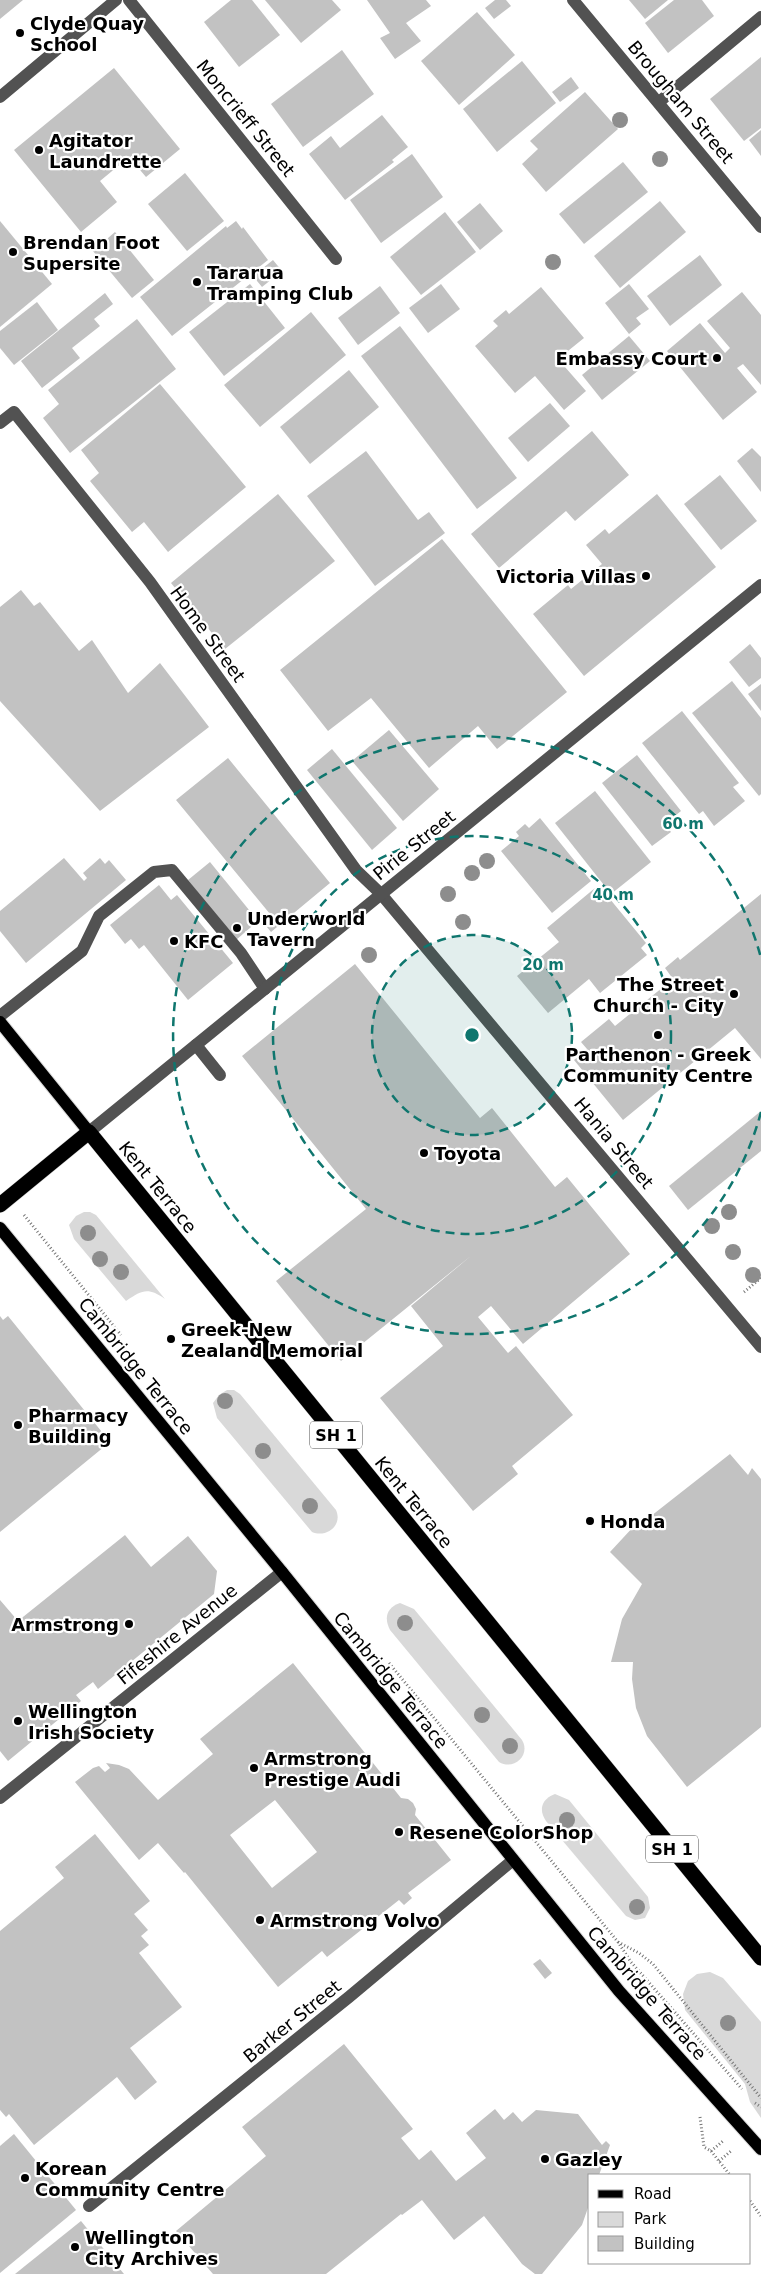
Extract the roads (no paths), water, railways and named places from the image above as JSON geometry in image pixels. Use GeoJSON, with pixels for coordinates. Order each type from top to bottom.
{"type":"FeatureCollection","features":[{"type":"Feature","properties":{"kind":"highway"},"geometry":{"type":"LineString","coordinates":[[0,1204],[89,1132]]}},
{"type":"Feature","properties":{"kind":"highway","name":"Kent Terrace"},"geometry":{"type":"LineString","coordinates":[[89,1132],[761,1958]]}},
{"type":"Feature","properties":{"kind":"main road","name":"Kent Terrace"},"geometry":{"type":"LineString","coordinates":[[0,1022],[89,1132]]}},
{"type":"Feature","properties":{"kind":"main road","name":"Cambridge Terrace"},"geometry":{"type":"LineString","coordinates":[[0,1228],[282,1572],[619,1991],[761,2149]]}},
{"type":"Feature","properties":{"kind":"street"},"geometry":{"type":"LineString","coordinates":[[0,97],[116,0]]}},
{"type":"Feature","properties":{"kind":"street","name":"Moncrieff Street"},"geometry":{"type":"LineString","coordinates":[[129,0],[336,259]]}},
{"type":"Feature","properties":{"kind":"street","name":"Brougham Street"},"geometry":{"type":"LineString","coordinates":[[573,0],[761,226]]}},
{"type":"Feature","properties":{"kind":"street"},"geometry":{"type":"LineString","coordinates":[[659,102],[761,17]]}},
{"type":"Feature","properties":{"kind":"street","name":"Home Street"},"geometry":{"type":"LineString","coordinates":[[0,423],[14,412],[150,582],[356,870],[381,894]]}},
{"type":"Feature","properties":{"kind":"street","name":"Pirie Street"},"geometry":{"type":"LineString","coordinates":[[89,1132],[761,585]]}},
{"type":"Feature","properties":{"kind":"street"},"geometry":{"type":"LineString","coordinates":[[0,1016],[82,951],[100,916],[154,872],[172,870],[241,953],[265,989]]}},
{"type":"Feature","properties":{"kind":"street","name":"Hania Street"},"geometry":{"type":"LineString","coordinates":[[381,894],[761,1346]]}},
{"type":"Feature","properties":{"kind":"street"},"geometry":{"type":"LineString","coordinates":[[196,1045],[220,1075]]}},
{"type":"Feature","properties":{"kind":"street","name":"Fifeshire Avenue"},"geometry":{"type":"LineString","coordinates":[[0,1798],[282,1572]]}},
{"type":"Feature","properties":{"kind":"street","name":"Barker Street"},"geometry":{"type":"LineString","coordinates":[[90,2206],[349,1997],[513,1860]]}},
{"type":"Feature","properties":{"kind":"place","name":"Clyde Quay School"},"geometry":{"type":"Point","coordinates":[20,33]}},
{"type":"Feature","properties":{"kind":"place","name":"Agitator Laundrette"},"geometry":{"type":"Point","coordinates":[39,150]}},
{"type":"Feature","properties":{"kind":"place","name":"Brendan Foot Supersite"},"geometry":{"type":"Point","coordinates":[13,252]}},
{"type":"Feature","properties":{"kind":"place","name":"Tararua Tramping Club"},"geometry":{"type":"Point","coordinates":[197,282]}},
{"type":"Feature","properties":{"kind":"place","name":"Embassy Court"},"geometry":{"type":"Point","coordinates":[717,358]}},
{"type":"Feature","properties":{"kind":"place","name":"Victoria Villas"},"geometry":{"type":"Point","coordinates":[646,576]}},
{"type":"Feature","properties":{"kind":"place","name":"Underworld Tavern"},"geometry":{"type":"Point","coordinates":[237,928]}},
{"type":"Feature","properties":{"kind":"place","name":"KFC"},"geometry":{"type":"Point","coordinates":[174,941]}},
{"type":"Feature","properties":{"kind":"place","name":"The Street Church - City"},"geometry":{"type":"Point","coordinates":[734,994]}},
{"type":"Feature","properties":{"kind":"place","name":"Parthenon - Greek Community Centre"},"geometry":{"type":"Point","coordinates":[658,1035]}},
{"type":"Feature","properties":{"kind":"place","name":"Toyota"},"geometry":{"type":"Point","coordinates":[424,1153]}},
{"type":"Feature","properties":{"kind":"place","name":"Greek-New Zealand Memorial"},"geometry":{"type":"Point","coordinates":[171,1339]}},
{"type":"Feature","properties":{"kind":"place","name":"Pharmacy Building"},"geometry":{"type":"Point","coordinates":[18,1425]}},
{"type":"Feature","properties":{"kind":"place","name":"Honda"},"geometry":{"type":"Point","coordinates":[590,1521]}},
{"type":"Feature","properties":{"kind":"place","name":"Armstrong"},"geometry":{"type":"Point","coordinates":[129,1624]}},
{"type":"Feature","properties":{"kind":"place","name":"Wellington Irish Society"},"geometry":{"type":"Point","coordinates":[18,1721]}},
{"type":"Feature","properties":{"kind":"place","name":"Armstrong Prestige Audi"},"geometry":{"type":"Point","coordinates":[254,1768]}},
{"type":"Feature","properties":{"kind":"place","name":"Resene ColorShop"},"geometry":{"type":"Point","coordinates":[399,1832]}},
{"type":"Feature","properties":{"kind":"place","name":"Armstrong Volvo"},"geometry":{"type":"Point","coordinates":[260,1920]}},
{"type":"Feature","properties":{"kind":"place","name":"Gazley"},"geometry":{"type":"Point","coordinates":[545,2159]}},
{"type":"Feature","properties":{"kind":"place","name":"Korean Community Centre"},"geometry":{"type":"Point","coordinates":[25,2178]}},
{"type":"Feature","properties":{"kind":"place","name":"Wellington City Archives"},"geometry":{"type":"Point","coordinates":[75,2247]}}]}
